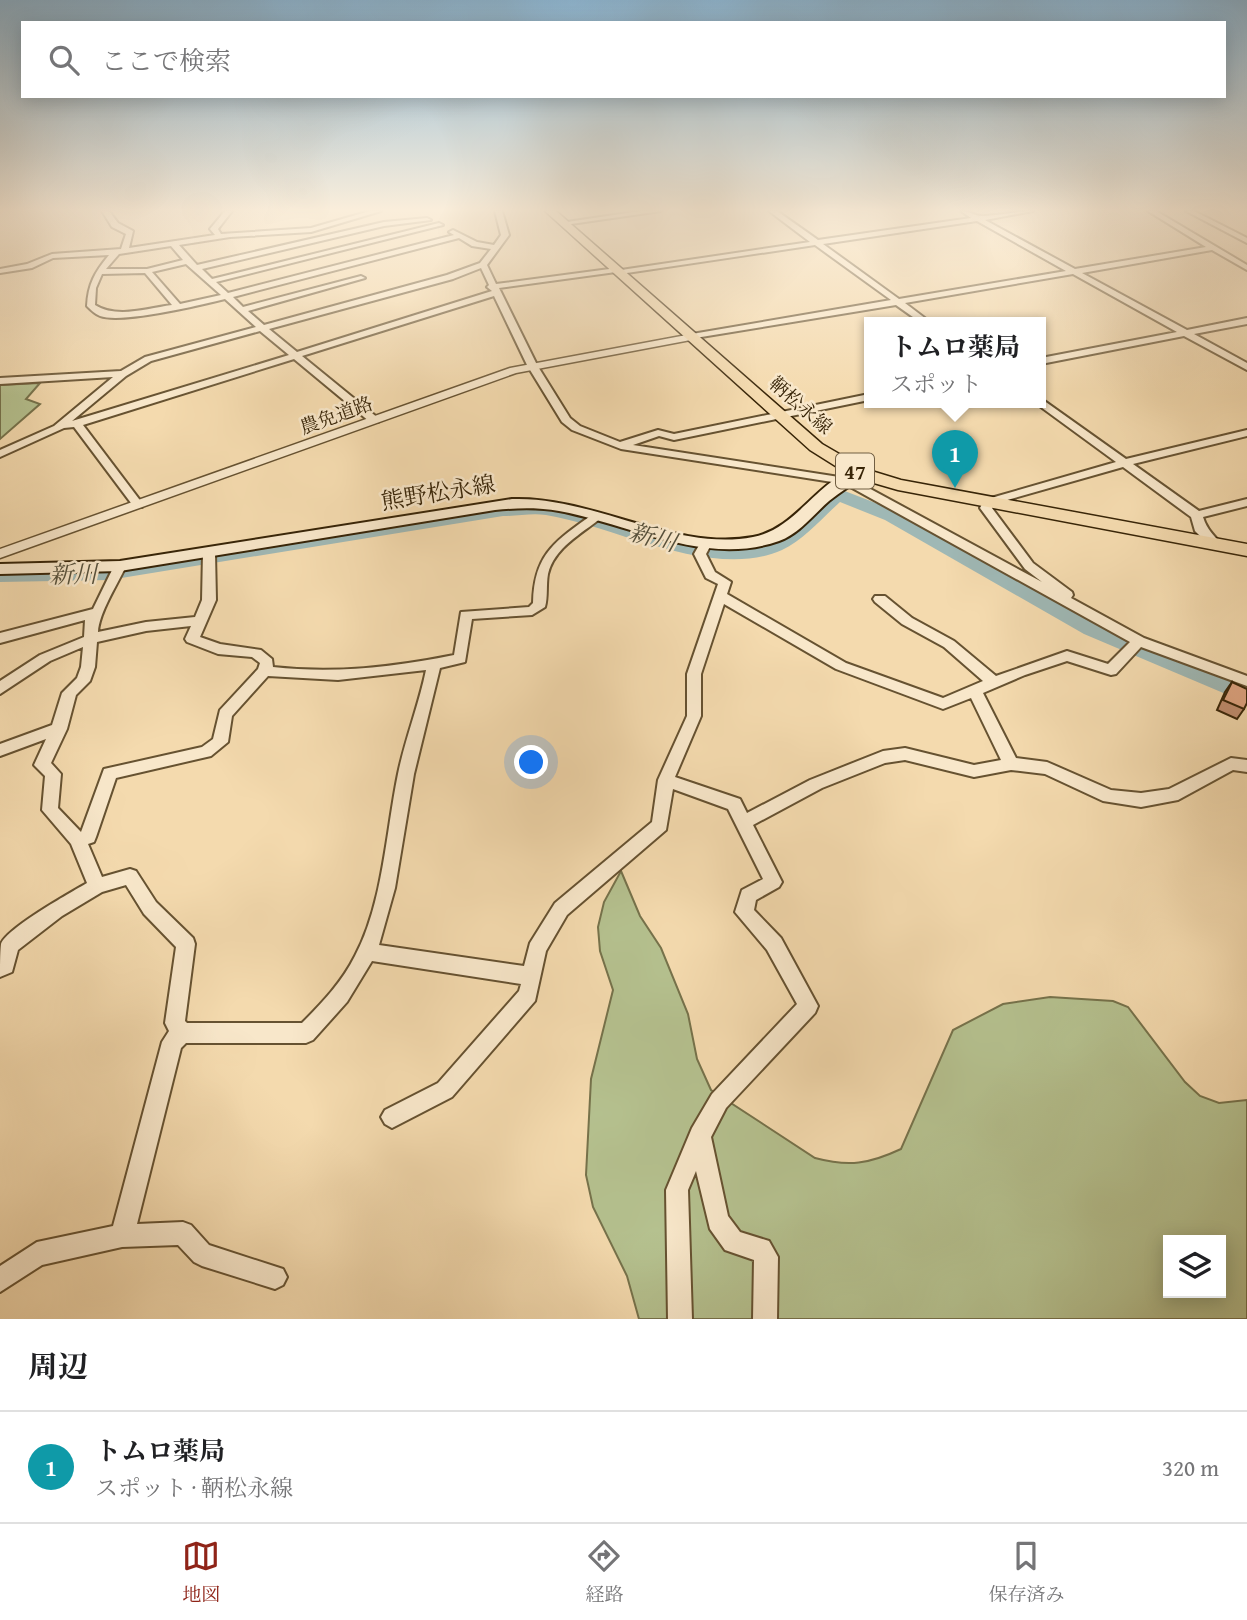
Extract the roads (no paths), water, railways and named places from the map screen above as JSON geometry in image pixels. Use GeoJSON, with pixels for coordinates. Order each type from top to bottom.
{"type":"FeatureCollection","features":[{"type":"Feature","properties":{"kind":"main road","name":"鞆松永線"},"geometry":{"type":"LineString","coordinates":[[620,273],[816,447],[854,477],[1247,550]]}},
{"type":"Feature","properties":{"kind":"main road","name":"熊野松永線"},"geometry":{"type":"LineString","coordinates":[[0,569],[118,571],[209,558],[495,505],[531,503],[564,507],[703,548],[751,543],[773,537],[790,528],[854,477]]}},
{"type":"Feature","properties":{"kind":"street"},"geometry":{"type":"LineString","coordinates":[[98,273],[93,277],[91,306],[103,314],[120,315],[195,304],[319,273]]}},
{"type":"Feature","properties":{"kind":"street"},"geometry":{"type":"LineString","coordinates":[[148,273],[177,305]]}},
{"type":"Feature","properties":{"kind":"street"},"geometry":{"type":"LineString","coordinates":[[201,273],[262,328],[374,420]]}},
{"type":"Feature","properties":{"kind":"street"},"geometry":{"type":"LineString","coordinates":[[212,281],[247,273]]}},
{"type":"Feature","properties":{"kind":"street"},"geometry":{"type":"LineString","coordinates":[[244,309],[365,281],[354,273]]}},
{"type":"Feature","properties":{"kind":"street"},"geometry":{"type":"LineString","coordinates":[[0,454],[44,437],[123,374],[164,353],[454,273]]}},
{"type":"Feature","properties":{"kind":"street"},"geometry":{"type":"LineString","coordinates":[[486,273],[532,365],[566,420],[584,432],[621,446],[854,477],[1069,604],[1139,641],[1247,681]]}},
{"type":"Feature","properties":{"kind":"street"},"geometry":{"type":"LineString","coordinates":[[62,425],[77,424],[493,290],[608,273]]}},
{"type":"Feature","properties":{"kind":"street"},"geometry":{"type":"LineString","coordinates":[[858,273],[919,317]]}},
{"type":"Feature","properties":{"kind":"street"},"geometry":{"type":"LineString","coordinates":[[692,337],[1062,273]]}},
{"type":"Feature","properties":{"kind":"street"},"geometry":{"type":"LineString","coordinates":[[1074,273],[1247,367]]}},
{"type":"Feature","properties":{"kind":"street"},"geometry":{"type":"LineString","coordinates":[[1046,360],[1247,321]]}},
{"type":"Feature","properties":{"kind":"street","name":"農免道路"},"geometry":{"type":"LineString","coordinates":[[0,554],[532,365],[692,337]]}},
{"type":"Feature","properties":{"kind":"street"},"geometry":{"type":"LineString","coordinates":[[0,381],[123,374]]}},
{"type":"Feature","properties":{"kind":"street"},"geometry":{"type":"LineString","coordinates":[[621,446],[658,432],[674,437],[864,398]]}},
{"type":"Feature","properties":{"kind":"street"},"geometry":{"type":"LineString","coordinates":[[1046,406],[1197,515],[1200,531],[1216,545]]}},
{"type":"Feature","properties":{"kind":"street"},"geometry":{"type":"LineString","coordinates":[[77,424],[138,505]]}},
{"type":"Feature","properties":{"kind":"street"},"geometry":{"type":"LineString","coordinates":[[1069,604],[1075,601],[1029,566],[986,508],[988,502],[1124,463],[1247,433]]}},
{"type":"Feature","properties":{"kind":"street"},"geometry":{"type":"LineString","coordinates":[[1197,515],[1247,502]]}},
{"type":"Feature","properties":{"kind":"street"},"geometry":{"type":"LineString","coordinates":[[265,671],[305,677],[460,659],[466,615],[532,611],[540,604],[539,584],[552,547],[597,516]]}},
{"type":"Feature","properties":{"kind":"street"},"geometry":{"type":"LineString","coordinates":[[392,1117],[444,1090],[528,995],[537,949],[561,909],[660,825],[666,780],[694,716],[694,674],[726,582],[710,575],[703,548]]}},
{"type":"Feature","properties":{"kind":"street"},"geometry":{"type":"LineString","coordinates":[[78,839],[88,837],[110,773],[206,752],[220,742],[225,714],[265,671],[267,662],[256,653],[218,649],[192,639],[209,600],[209,558]]}},
{"type":"Feature","properties":{"kind":"street"},"geometry":{"type":"LineString","coordinates":[[97,886],[78,839],[50,810],[53,774],[42,765],[60,729],[69,693],[83,681],[88,667],[92,617],[98,612],[118,571]]}},
{"type":"Feature","properties":{"kind":"street"},"geometry":{"type":"LineString","coordinates":[[721,596],[841,666],[943,704],[994,682],[1067,656],[1111,670],[1139,641]]}},
{"type":"Feature","properties":{"kind":"street"},"geometry":{"type":"LineString","coordinates":[[880,599],[907,621],[949,644],[994,682]]}},
{"type":"Feature","properties":{"kind":"street"},"geometry":{"type":"LineString","coordinates":[[0,638],[98,612]]}},
{"type":"Feature","properties":{"kind":"street"},"geometry":{"type":"LineString","coordinates":[[0,689],[16,675],[63,647],[144,625],[200,621]]}},
{"type":"Feature","properties":{"kind":"street"},"geometry":{"type":"LineString","coordinates":[[122,1237],[172,1042],[182,1032],[306,1033],[341,997],[367,952],[388,874],[407,771],[428,699],[433,664]]}},
{"type":"Feature","properties":{"kind":"street"},"geometry":{"type":"LineString","coordinates":[[975,691],[1011,764]]}},
{"type":"Feature","properties":{"kind":"street"},"geometry":{"type":"LineString","coordinates":[[0,750],[60,729]]}},
{"type":"Feature","properties":{"kind":"street"},"geometry":{"type":"LineString","coordinates":[[743,822],[816,784],[883,757],[905,754],[974,771],[1011,764],[1047,768],[1109,796],[1141,800],[1172,795],[1231,764],[1247,766]]}},
{"type":"Feature","properties":{"kind":"street"},"geometry":{"type":"LineString","coordinates":[[666,780],[734,804],[773,882],[748,895],[744,912],[774,944],[807,1006],[719,1101],[700,1136],[677,1190],[680,1319]]}},
{"type":"Feature","properties":{"kind":"street"},"geometry":{"type":"LineString","coordinates":[[0,968],[5,966],[5,939],[97,886],[130,876],[150,908],[186,944],[176,1023],[182,1032]]}},
{"type":"Feature","properties":{"kind":"street"},"geometry":{"type":"LineString","coordinates":[[367,952],[530,976]]}},
{"type":"Feature","properties":{"kind":"street"},"geometry":{"type":"LineString","coordinates":[[700,1136],[718,1221],[733,1242],[761,1249],[766,1257],[765,1319]]}},
{"type":"Feature","properties":{"kind":"street"},"geometry":{"type":"LineString","coordinates":[[0,1280],[37,1254],[122,1237],[183,1233],[202,1254],[275,1277]]}},
{"type":"Feature","properties":{"kind":"waterway","name":"新川"},"geometry":{"type":"LineString","coordinates":[[0,575],[109,573],[503,510],[545,509],[695,548],[742,552],[773,546],[787,538],[837,494],[892,516],[1092,628],[1247,694]]}},
{"type":"Feature","properties":{"kind":"place","name":"トムロ薬局"},"geometry":{"type":"Point","coordinates":[955,488]}}]}
